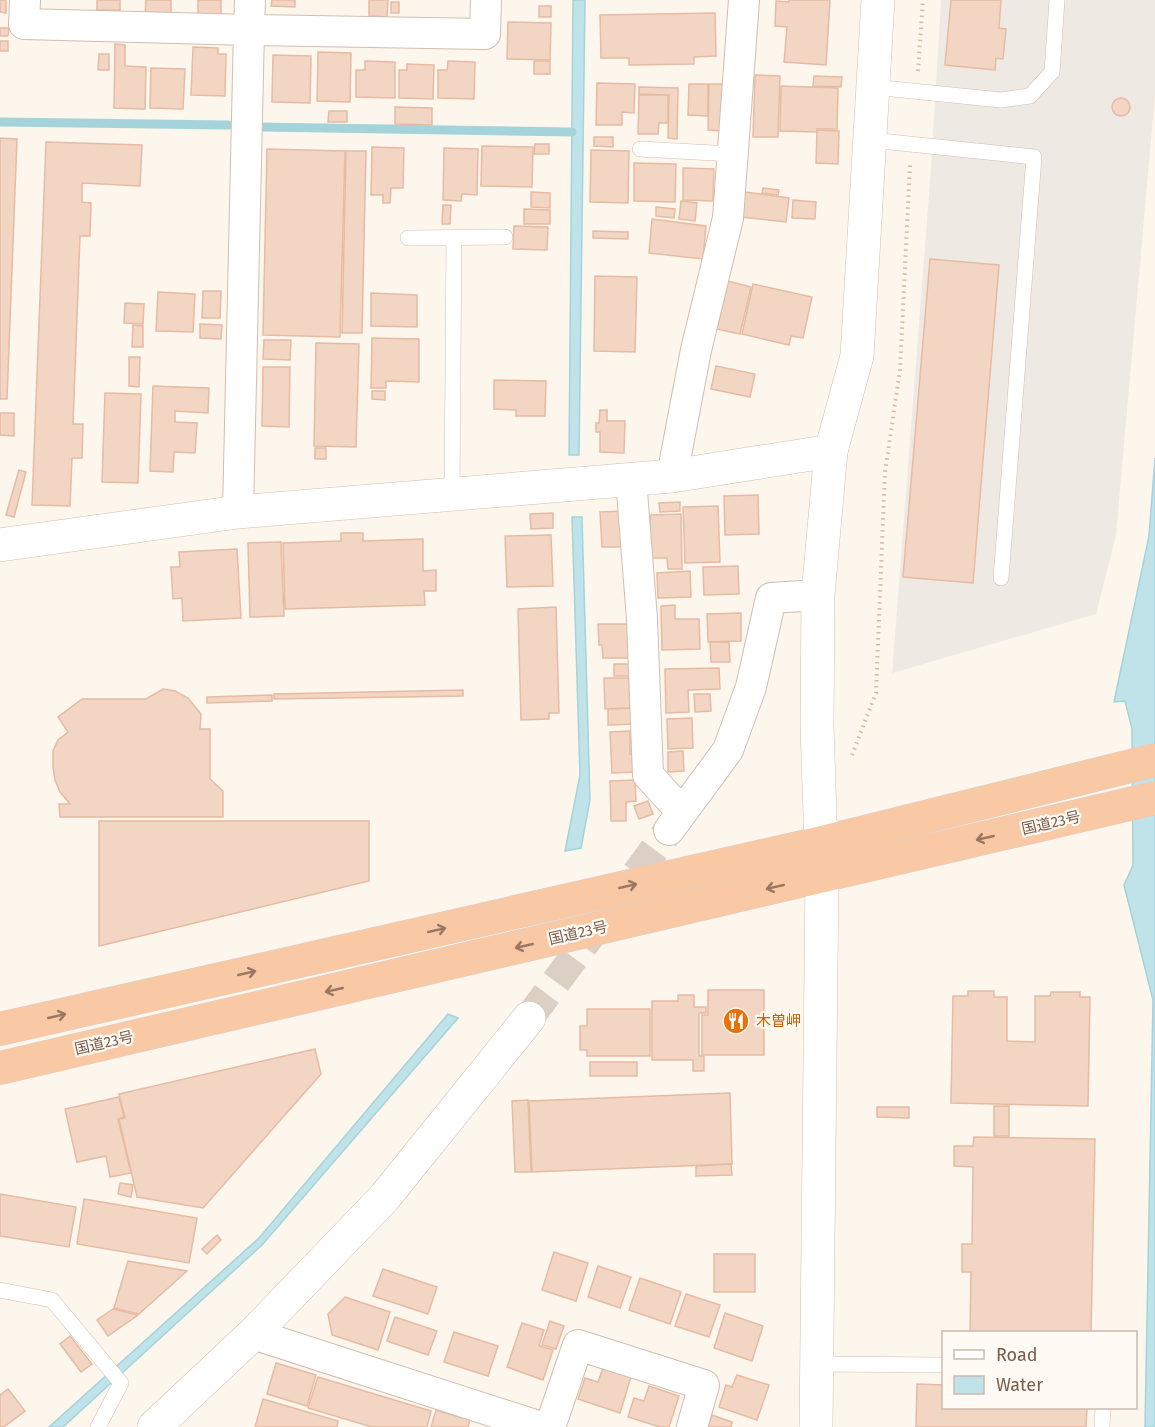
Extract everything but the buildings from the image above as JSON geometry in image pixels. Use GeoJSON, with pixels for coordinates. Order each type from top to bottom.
{"type":"FeatureCollection","features":[{"type":"Feature","properties":{"kind":"highway"},"geometry":{"type":"LineString","coordinates":[[0,1029],[820,843],[1155,760]]}},
{"type":"Feature","properties":{"kind":"highway","name":"国道23号"},"geometry":{"type":"LineString","coordinates":[[0,1068],[1155,798]]}},
{"type":"Feature","properties":{"kind":"street"},"geometry":{"type":"LineString","coordinates":[[25,0],[24,24],[485,34],[486,0]]}},
{"type":"Feature","properties":{"kind":"street"},"geometry":{"type":"LineString","coordinates":[[238,512],[250,0]]}},
{"type":"Feature","properties":{"kind":"street"},"geometry":{"type":"LineString","coordinates":[[672,476],[696,350],[729,218],[744,0]]}},
{"type":"Feature","properties":{"kind":"street"},"geometry":{"type":"LineString","coordinates":[[816,1427],[822,876],[817,726],[818,595],[831,451],[857,356],[878,0]]}},
{"type":"Feature","properties":{"kind":"street"},"geometry":{"type":"LineString","coordinates":[[0,545],[238,512],[672,476],[831,451]]}},
{"type":"Feature","properties":{"kind":"street"},"geometry":{"type":"LineString","coordinates":[[631,479],[642,619],[648,775],[675,821],[728,750],[751,687],[771,598],[818,595]]}},
{"type":"Feature","properties":{"kind":"street"},"geometry":{"type":"LineString","coordinates":[[154,1427],[253,1334],[384,1198],[529,1018]]}},
{"type":"Feature","properties":{"kind":"street"},"geometry":{"type":"LineString","coordinates":[[253,1334],[541,1427]]}},
{"type":"Feature","properties":{"kind":"street"},"geometry":{"type":"LineString","coordinates":[[550,1427],[578,1345],[704,1385],[692,1427]]}},
{"type":"Feature","properties":{"kind":"lane"},"geometry":{"type":"LineString","coordinates":[[873,87],[1001,100],[1030,96],[1052,72],[1057,0]]}},
{"type":"Feature","properties":{"kind":"lane"},"geometry":{"type":"LineString","coordinates":[[871,140],[1034,157],[1001,578]]}},
{"type":"Feature","properties":{"kind":"lane"},"geometry":{"type":"LineString","coordinates":[[640,149],[733,154]]}},
{"type":"Feature","properties":{"kind":"lane"},"geometry":{"type":"LineString","coordinates":[[408,238],[505,237]]}},
{"type":"Feature","properties":{"kind":"lane"},"geometry":{"type":"LineString","coordinates":[[452,494],[453,238]]}},
{"type":"Feature","properties":{"kind":"lane"},"geometry":{"type":"LineString","coordinates":[[0,1290],[52,1300],[121,1383],[98,1427]]}},
{"type":"Feature","properties":{"kind":"lane"},"geometry":{"type":"LineString","coordinates":[[817,1364],[942,1365]]}},
{"type":"Feature","properties":{"kind":"lane"},"geometry":{"type":"LineString","coordinates":[[1102,1427],[1103,1409]]}},
{"type":"Feature","properties":{"kind":"path"},"geometry":{"type":"LineString","coordinates":[[917,91],[923,0]]}},
{"type":"Feature","properties":{"kind":"path"},"geometry":{"type":"LineString","coordinates":[[852,755],[876,693],[885,472],[900,370],[912,144]]}},
{"type":"Feature","properties":{"kind":"shaded area"},"geometry":{"type":"Polygon","coordinates":[[[941,0],[1155,0],[1155,95],[1116,535],[1096,614],[892,673],[931,168],[941,0]]]}},
{"type":"Feature","properties":{"kind":"water"},"geometry":{"type":"Polygon","coordinates":[[[573,0],[585,0],[579,455],[569,455],[573,0]]]}},
{"type":"Feature","properties":{"kind":"water"},"geometry":{"type":"Polygon","coordinates":[[[1155,458],[1155,1427],[1145,1427],[1153,1000],[1124,885],[1133,865],[1132,729],[1125,701],[1114,702],[1149,536],[1155,458]]]}},
{"type":"Feature","properties":{"kind":"water"},"geometry":{"type":"Polygon","coordinates":[[[572,517],[582,517],[590,800],[581,848],[565,851],[580,775],[572,517]]]}},
{"type":"Feature","properties":{"kind":"water"},"geometry":{"type":"Polygon","coordinates":[[[448,1014],[458,1018],[262,1245],[63,1427],[49,1427],[259,1238],[448,1014]]]}},
{"type":"Feature","properties":{"kind":"waterway"},"geometry":{"type":"LineString","coordinates":[[0,122],[228,125]]}},
{"type":"Feature","properties":{"kind":"waterway"},"geometry":{"type":"LineString","coordinates":[[260,127],[572,132]]}},
{"type":"Feature","properties":{"kind":"tunnel"},"geometry":{"type":"LineString","coordinates":[[529,1018],[669,830]]}},
{"type":"Feature","properties":{"kind":"place","name":"木曽岬"},"geometry":{"type":"Point","coordinates":[736,1021]}}]}
